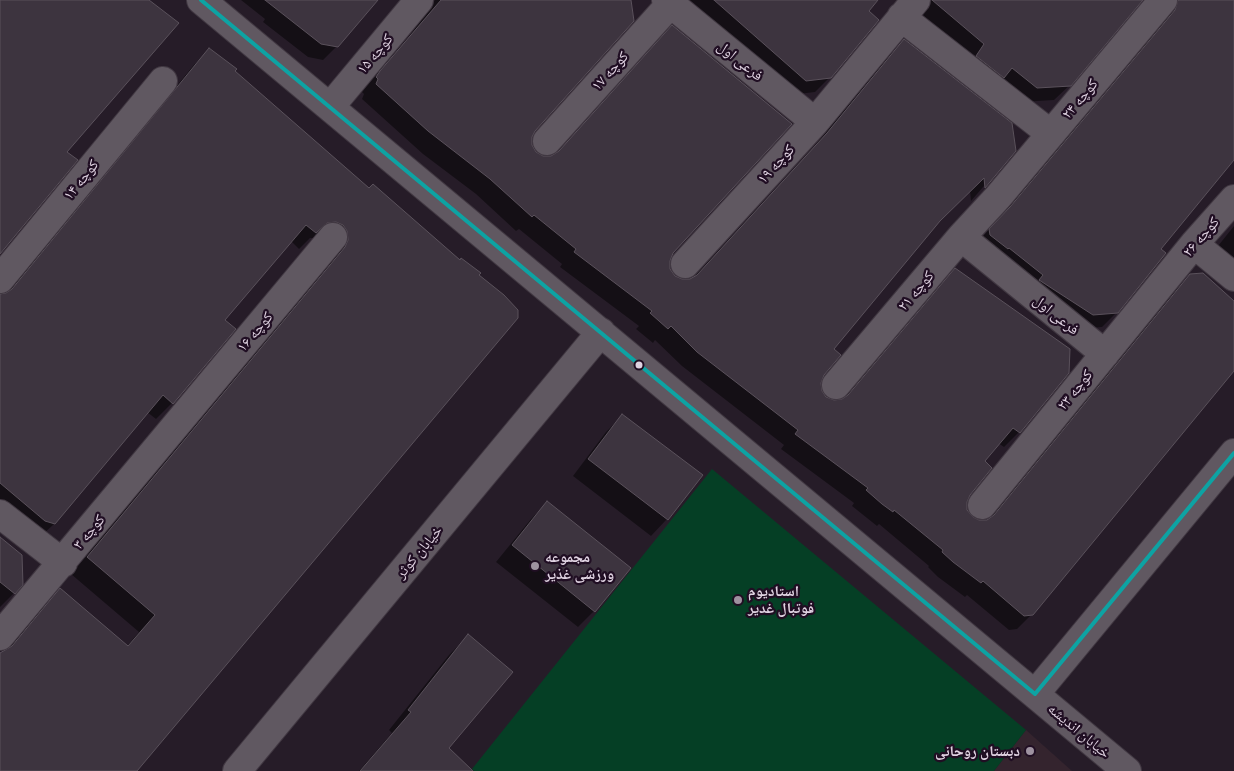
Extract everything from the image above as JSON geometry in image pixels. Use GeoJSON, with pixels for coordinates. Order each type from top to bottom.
{"type":"FeatureCollection","features":[{"type":"Feature","properties":{"kind":"street","name":"خیابان اندیشه"},"geometry":{"type":"LineString","coordinates":[[201,0],[1127,771]]}},
{"type":"Feature","properties":{"kind":"street","name":"کوچه ۱۵"},"geometry":{"type":"LineString","coordinates":[[330,107],[419,0]]}},
{"type":"Feature","properties":{"kind":"street","name":"کوچه ۲۴"},"geometry":{"type":"LineString","coordinates":[[998,197],[1163,0]]}},
{"type":"Feature","properties":{"kind":"street","name":"فرعی اول"},"geometry":{"type":"LineString","coordinates":[[670,1],[814,122]]}},
{"type":"Feature","properties":{"kind":"street","name":"کوچه ۱۷"},"geometry":{"type":"LineString","coordinates":[[547,141],[670,1]]}},
{"type":"Feature","properties":{"kind":"street"},"geometry":{"type":"LineString","coordinates":[[909,9],[1051,134]]}},
{"type":"Feature","properties":{"kind":"street","name":"کوچه ۱۹"},"geometry":{"type":"LineString","coordinates":[[686,264],[814,122],[909,9]]}},
{"type":"Feature","properties":{"kind":"street","name":"کوچه ۱۴"},"geometry":{"type":"LineString","coordinates":[[0,279],[163,81]]}},
{"type":"Feature","properties":{"kind":"street","name":"کوچه ۲۱"},"geometry":{"type":"LineString","coordinates":[[836,385],[961,237],[998,197]]}},
{"type":"Feature","properties":{"kind":"street","name":"کوچه ۲۶"},"geometry":{"type":"LineString","coordinates":[[1169,276],[1194,244],[1234,199]]}},
{"type":"Feature","properties":{"kind":"street","name":"کوچه ۱۶"},"geometry":{"type":"LineString","coordinates":[[177,426],[333,237]]}},
{"type":"Feature","properties":{"kind":"street","name":"فرعی اول"},"geometry":{"type":"LineString","coordinates":[[961,237],[1105,354]]}},
{"type":"Feature","properties":{"kind":"street"},"geometry":{"type":"LineString","coordinates":[[1194,244],[1234,277]]}},
{"type":"Feature","properties":{"kind":"street","name":"کوچه ۲۳"},"geometry":{"type":"LineString","coordinates":[[982,505],[1169,276]]}},
{"type":"Feature","properties":{"kind":"street","name":"خیابان کوثر"},"geometry":{"type":"LineString","coordinates":[[237,771],[601,332]]}},
{"type":"Feature","properties":{"kind":"street","name":"کوچه ۳"},"geometry":{"type":"LineString","coordinates":[[0,636],[177,426]]}},
{"type":"Feature","properties":{"kind":"street"},"geometry":{"type":"LineString","coordinates":[[1035,694],[1234,453]]}},
{"type":"Feature","properties":{"kind":"street"},"geometry":{"type":"LineString","coordinates":[[0,514],[62,563]]}},
{"type":"Feature","properties":{"kind":"shaded area","name":"دبستان روحانی"},"geometry":{"type":"Polygon","coordinates":[[[1026,730],[1072,771],[994,771],[1026,730]]]}},
{"type":"Feature","properties":{"kind":"green space","name":"استادیوم فوتبال غدیر"},"geometry":{"type":"Polygon","coordinates":[[[712,469],[1026,730],[994,771],[474,771],[472,769],[712,469]]]}},
{"type":"Feature","properties":{"kind":"building"},"geometry":{"type":"Polygon","coordinates":[[[0,0],[149,0],[179,23],[67,152],[78,160],[0,254],[0,0]]]}},
{"type":"Feature","properties":{"kind":"building"},"geometry":{"type":"Polygon","coordinates":[[[265,0],[378,0],[338,47],[321,44],[265,0]]]}},
{"type":"Feature","properties":{"kind":"building"},"geometry":{"type":"Polygon","coordinates":[[[441,0],[631,0],[634,21],[535,131],[532,137],[532,145],[536,152],[543,156],[551,156],[559,151],[672,25],[792,124],[673,253],[670,269],[675,276],[682,279],[690,279],[697,275],[827,133],[904,39],[1012,123],[1016,151],[985,188],[984,178],[940,221],[834,349],[841,355],[824,375],[821,383],[822,391],[826,397],[834,400],[842,399],[848,395],[955,268],[1070,349],[1069,373],[1020,433],[1013,428],[985,461],[992,468],[970,495],[967,502],[967,510],[973,517],[979,520],[987,520],[994,515],[1190,274],[1203,273],[1234,301],[1234,371],[1033,615],[1024,616],[983,581],[981,583],[953,562],[942,552],[943,550],[894,510],[893,512],[882,504],[866,490],[868,488],[795,434],[798,430],[697,352],[671,326],[668,329],[650,313],[652,311],[574,252],[576,249],[534,215],[532,217],[490,179],[428,131],[376,84],[378,79],[376,77],[380,71],[441,0]]]}},
{"type":"Feature","properties":{"kind":"building"},"geometry":{"type":"Polygon","coordinates":[[[714,0],[878,0],[869,11],[879,20],[831,78],[806,81],[714,0]]]}},
{"type":"Feature","properties":{"kind":"building"},"geometry":{"type":"Polygon","coordinates":[[[932,0],[1143,0],[1071,86],[1037,88],[1012,68],[1004,78],[976,56],[984,44],[932,0]]]}},
{"type":"Feature","properties":{"kind":"building"},"geometry":{"type":"Polygon","coordinates":[[[1178,0],[1234,0],[1234,160],[1161,249],[1166,253],[1118,313],[1093,315],[1039,280],[1043,275],[990,235],[989,229],[1010,207],[1175,10],[1178,0]]]}},
{"type":"Feature","properties":{"kind":"building"},"geometry":{"type":"Polygon","coordinates":[[[209,48],[237,69],[235,71],[369,188],[373,184],[460,260],[461,258],[481,273],[479,275],[504,295],[518,310],[518,318],[137,771],[0,771],[0,653],[12,646],[60,588],[128,646],[155,615],[87,557],[345,247],[348,240],[347,231],[343,225],[336,222],[327,223],[316,233],[306,225],[225,320],[236,329],[173,404],[163,395],[55,524],[45,521],[0,483],[0,294],[12,289],[209,48]]]}},
{"type":"Feature","properties":{"kind":"building"},"geometry":{"type":"Polygon","coordinates":[[[622,414],[703,475],[668,520],[588,459],[622,414]]]}},
{"type":"Feature","properties":{"kind":"building"},"geometry":{"type":"Polygon","coordinates":[[[547,501],[631,568],[595,612],[512,545],[547,501]]]}},
{"type":"Feature","properties":{"kind":"building"},"geometry":{"type":"Polygon","coordinates":[[[0,537],[22,555],[23,585],[15,594],[0,582],[0,537]]]}},
{"type":"Feature","properties":{"kind":"building"},"geometry":{"type":"Polygon","coordinates":[[[468,634],[513,672],[449,748],[473,771],[360,771],[411,712],[408,710],[468,634]]]}},
{"type":"Feature","properties":{"kind":"transit line"},"geometry":{"type":"LineString","coordinates":[[201,0],[1035,694],[1234,453]]}},
{"type":"Feature","properties":{"kind":"place","name":"مجموعه ورزشی غذیر"},"geometry":{"type":"Point","coordinates":[535,566]}},
{"type":"Feature","properties":{"kind":"place","name":"استادیوم فوتبال غدیر"},"geometry":{"type":"Point","coordinates":[738,600]}},
{"type":"Feature","properties":{"kind":"place","name":"دبستان روحانی"},"geometry":{"type":"Point","coordinates":[1030,751]}}]}
